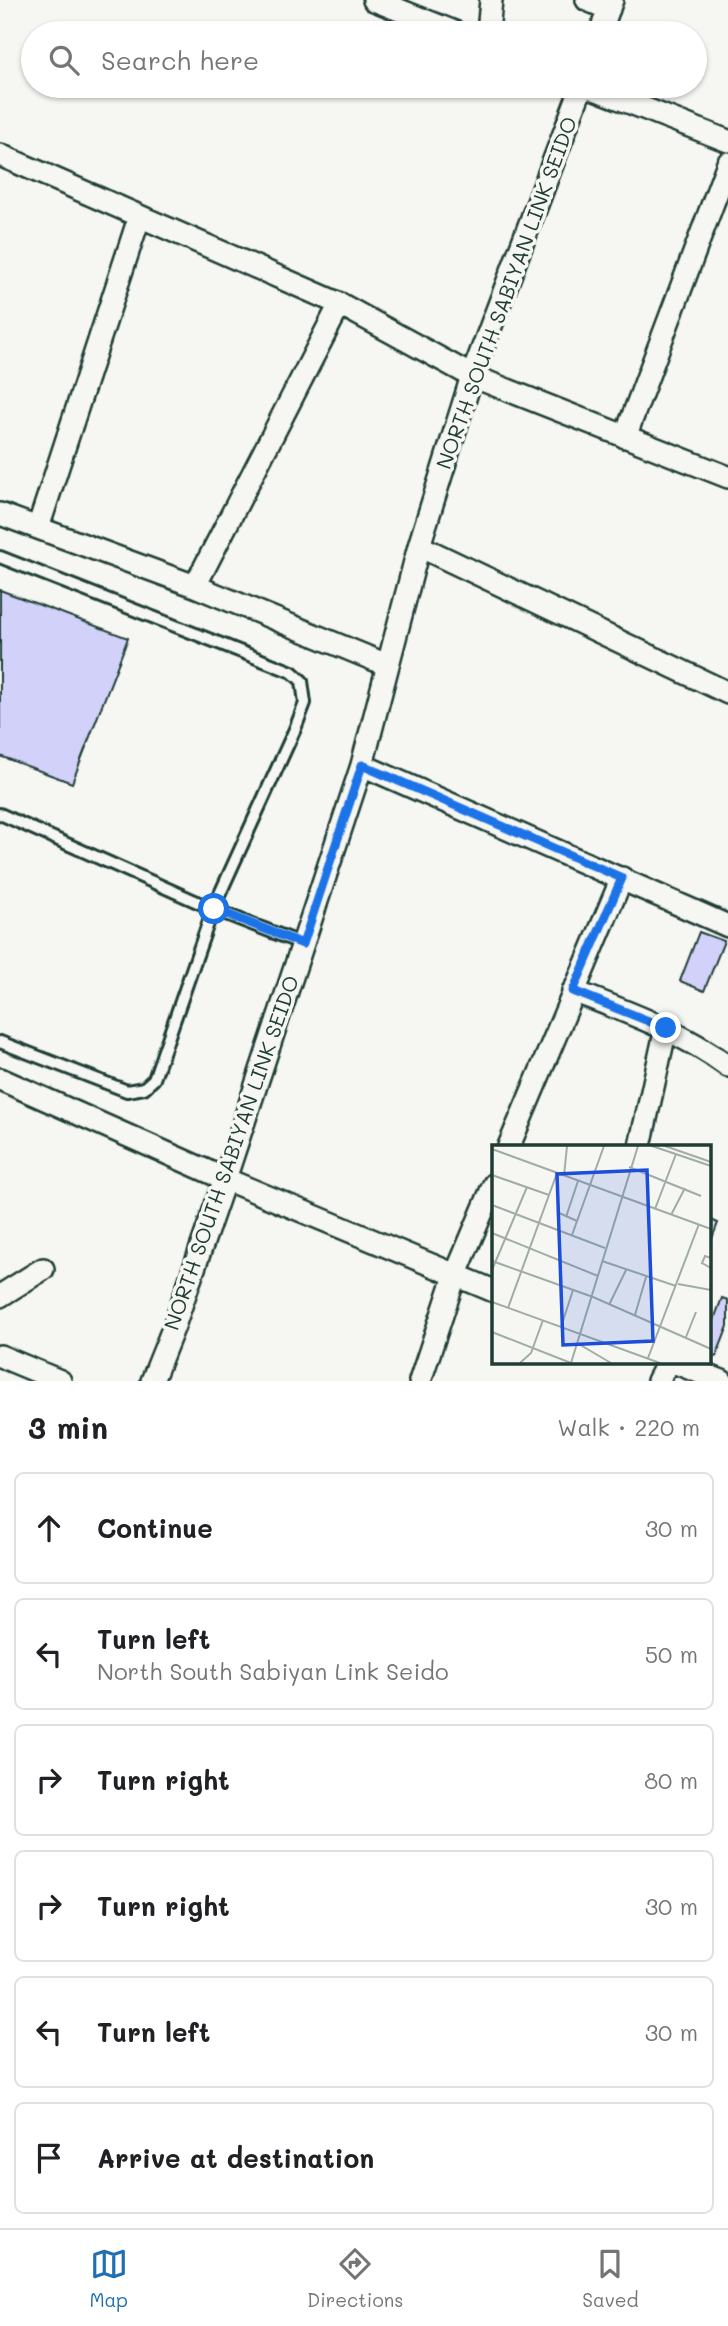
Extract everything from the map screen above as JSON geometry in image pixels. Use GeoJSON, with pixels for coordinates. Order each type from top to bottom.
{"type":"FeatureCollection","features":[{"type":"Feature","properties":{"kind":"street"},"geometry":{"type":"LineString","coordinates":[[374,0],[427,21]]}},
{"type":"Feature","properties":{"kind":"street"},"geometry":{"type":"LineString","coordinates":[[489,21],[491,0]]}},
{"type":"Feature","properties":{"kind":"street"},"geometry":{"type":"LineString","coordinates":[[587,0],[610,5]]}},
{"type":"Feature","properties":{"kind":"street","name":"NORTH SOUTH SABIYAN LINK SEIDO"},"geometry":{"type":"LineString","coordinates":[[152,1381],[225,1178],[362,765],[419,546],[472,376],[577,98]]}},
{"type":"Feature","properties":{"kind":"street"},"geometry":{"type":"LineString","coordinates":[[618,98],[728,141]]}},
{"type":"Feature","properties":{"kind":"street"},"geometry":{"type":"LineString","coordinates":[[0,155],[340,304],[472,376],[728,477]]}},
{"type":"Feature","properties":{"kind":"street"},"geometry":{"type":"LineString","coordinates":[[625,437],[728,163]]}},
{"type":"Feature","properties":{"kind":"street"},"geometry":{"type":"LineString","coordinates":[[38,528],[139,218]]}},
{"type":"Feature","properties":{"kind":"street"},"geometry":{"type":"LineString","coordinates":[[195,586],[340,304]]}},
{"type":"Feature","properties":{"kind":"street"},"geometry":{"type":"LineString","coordinates":[[0,514],[195,586],[387,665]]}},
{"type":"Feature","properties":{"kind":"street"},"geometry":{"type":"LineString","coordinates":[[419,546],[728,693]]}},
{"type":"Feature","properties":{"kind":"street"},"geometry":{"type":"LineString","coordinates":[[362,765],[728,926]]}},
{"type":"Feature","properties":{"kind":"street"},"geometry":{"type":"LineString","coordinates":[[509,1145],[622,878]]}},
{"type":"Feature","properties":{"kind":"street"},"geometry":{"type":"LineString","coordinates":[[573,991],[666,1028],[707,1050],[728,1066]]}},
{"type":"Feature","properties":{"kind":"street"},"geometry":{"type":"LineString","coordinates":[[640,1145],[666,1028]]}},
{"type":"Feature","properties":{"kind":"street"},"geometry":{"type":"LineString","coordinates":[[0,1079],[225,1178],[492,1290]]}},
{"type":"Feature","properties":{"kind":"street"},"geometry":{"type":"LineString","coordinates":[[420,1381],[455,1276],[492,1189]]}},
{"type":"Feature","properties":{"kind":"street"},"geometry":{"type":"LineString","coordinates":[[0,1296],[43,1269]]}},
{"type":"Feature","properties":{"kind":"street"},"geometry":{"type":"LineString","coordinates":[[0,1356],[60,1381]]}},
{"type":"Feature","properties":{"kind":"street"},"geometry":{"type":"LineString","coordinates":[[658,1381],[670,1364]]}},
{"type":"Feature","properties":{"kind":"street"},"geometry":{"type":"LineString","coordinates":[[676,1364],[723,1381],[728,1370]]}},
{"type":"Feature","properties":{"kind":"lane"},"geometry":{"type":"LineString","coordinates":[[0,557],[292,672],[302,681],[305,703],[214,909],[154,1079],[144,1088],[127,1091],[0,1042]]}},
{"type":"Feature","properties":{"kind":"lane"},"geometry":{"type":"LineString","coordinates":[[0,814],[214,909],[303,944]]}},
{"type":"Feature","properties":{"kind":"building"},"geometry":{"type":"Polygon","coordinates":[[[0,590],[128,638],[72,783],[0,756],[0,590]]]}},
{"type":"Feature","properties":{"kind":"building"},"geometry":{"type":"Polygon","coordinates":[[[699,932],[724,941],[704,991],[680,981],[699,932]]]}},
{"type":"Feature","properties":{"kind":"building"},"geometry":{"type":"Polygon","coordinates":[[[710,1219],[718,1223],[710,1243],[710,1219]]]}},
{"type":"Feature","properties":{"kind":"building"},"geometry":{"type":"Polygon","coordinates":[[[722,1298],[728,1300],[728,1326],[716,1357],[710,1355],[710,1330],[722,1298]]]}},
{"type":"Feature","properties":{"kind":"route"},"geometry":{"type":"LineString","coordinates":[[214,909],[303,944],[362,765],[622,878],[573,991],[666,1028]]}}]}
